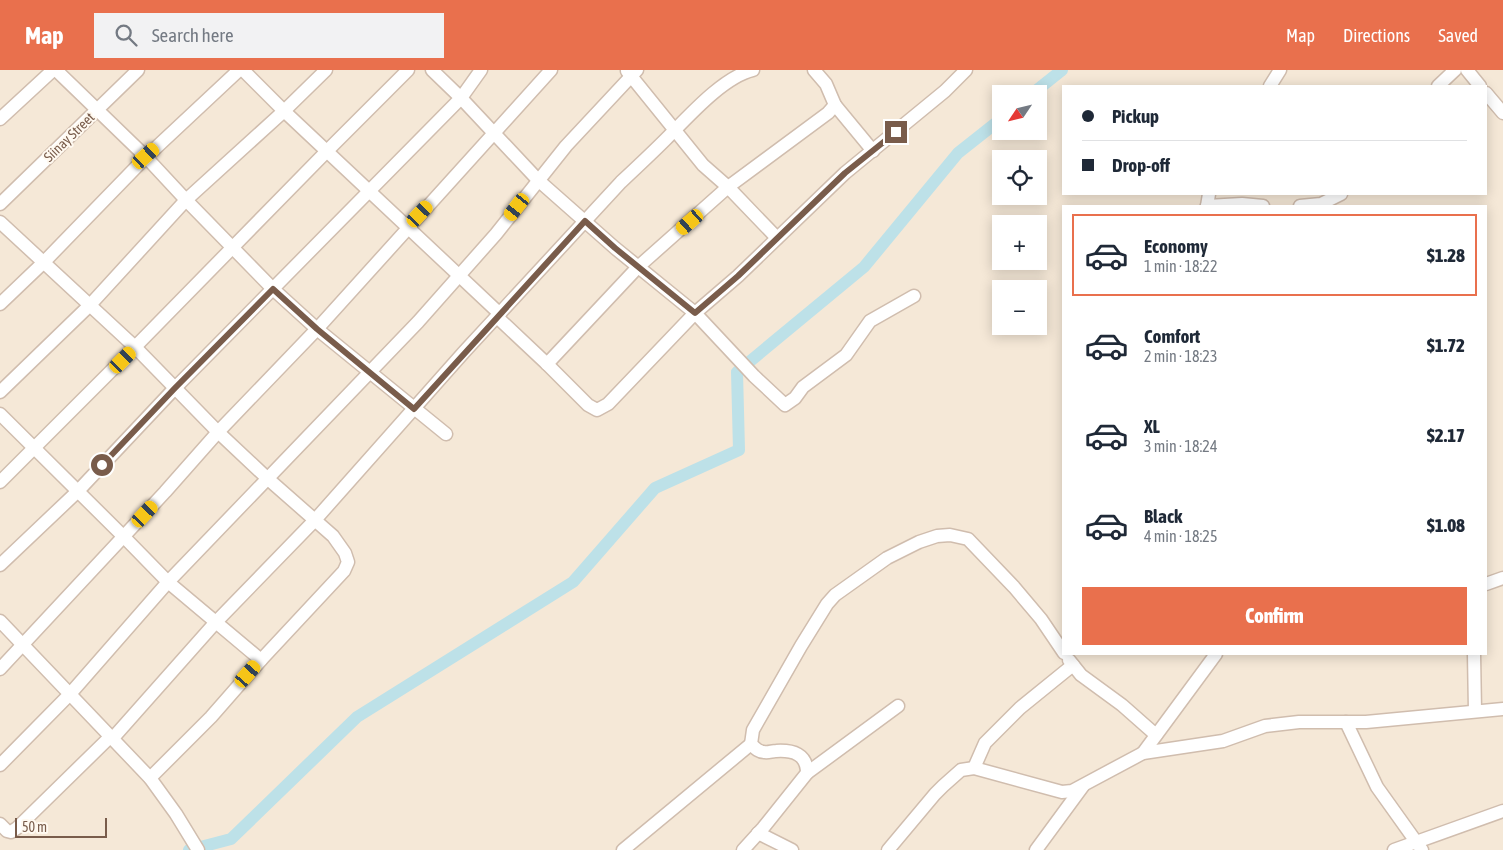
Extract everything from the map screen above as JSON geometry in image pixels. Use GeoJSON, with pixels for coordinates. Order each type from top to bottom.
{"type":"FeatureCollection","features":[{"type":"Feature","properties":{"kind":"street","name":"Siinay Street"},"geometry":{"type":"LineString","coordinates":[[0,204],[138,70]]}},
{"type":"Feature","properties":{"kind":"street"},"geometry":{"type":"LineString","coordinates":[[0,304],[44,262],[146,156],[241,70],[408,227],[588,405],[597,410],[608,404],[695,313],[738,276],[845,173],[945,91],[966,70]]}},
{"type":"Feature","properties":{"kind":"street"},"geometry":{"type":"LineString","coordinates":[[0,392],[90,305],[186,200],[326,70]]}},
{"type":"Feature","properties":{"kind":"street"},"geometry":{"type":"LineString","coordinates":[[0,482],[408,70]]}},
{"type":"Feature","properties":{"kind":"street"},"geometry":{"type":"LineString","coordinates":[[432,70],[538,180],[638,267],[695,313],[727,349],[785,405],[795,398],[803,387],[846,354],[870,321],[914,296]]}},
{"type":"Feature","properties":{"kind":"street"},"geometry":{"type":"LineString","coordinates":[[0,565],[78,491],[175,388],[461,98],[482,70]]}},
{"type":"Feature","properties":{"kind":"street"},"geometry":{"type":"LineString","coordinates":[[0,669],[124,537],[218,432],[317,329],[551,70]]}},
{"type":"Feature","properties":{"kind":"street"},"geometry":{"type":"LineString","coordinates":[[0,824],[7,831],[11,832],[17,828],[112,737],[215,623],[315,520],[498,315],[621,182],[643,163],[713,93],[747,71],[753,70]]}},
{"type":"Feature","properties":{"kind":"street"},"geometry":{"type":"LineString","coordinates":[[814,70],[826,84],[835,105],[873,151]]}},
{"type":"Feature","properties":{"kind":"street"},"geometry":{"type":"LineString","coordinates":[[1271,85],[1280,70]]}},
{"type":"Feature","properties":{"kind":"street"},"geometry":{"type":"LineString","coordinates":[[1439,85],[1454,70]]}},
{"type":"Feature","properties":{"kind":"street"},"geometry":{"type":"LineString","coordinates":[[1467,70],[1479,85]]}},
{"type":"Feature","properties":{"kind":"street"},"geometry":{"type":"LineString","coordinates":[[0,119],[57,71],[146,156],[273,289],[317,329],[446,434]]}},
{"type":"Feature","properties":{"kind":"street"},"geometry":{"type":"LineString","coordinates":[[0,765],[70,694],[168,582],[418,322],[496,234],[566,146],[632,72],[674,131],[703,165],[728,187],[777,238]]}},
{"type":"Feature","properties":{"kind":"street"},"geometry":{"type":"LineString","coordinates":[[1487,94],[1503,113]]}},
{"type":"Feature","properties":{"kind":"street"},"geometry":{"type":"LineString","coordinates":[[548,364],[638,267],[728,187],[835,105]]}},
{"type":"Feature","properties":{"kind":"street"},"geometry":{"type":"LineString","coordinates":[[1310,205],[1321,204],[1339,195]]}},
{"type":"Feature","properties":{"kind":"street"},"geometry":{"type":"LineString","coordinates":[[1224,205],[1252,205]]}},
{"type":"Feature","properties":{"kind":"street"},"geometry":{"type":"LineString","coordinates":[[0,222],[135,347],[218,432],[267,478],[334,536],[345,553],[348,562],[344,571],[211,717],[150,778]]}},
{"type":"Feature","properties":{"kind":"street"},"geometry":{"type":"LineString","coordinates":[[0,414],[168,582],[261,660]]}},
{"type":"Feature","properties":{"kind":"street"},"geometry":{"type":"LineString","coordinates":[[630,848],[751,744],[753,730],[801,646],[827,604],[835,595],[888,558],[919,542],[936,536],[950,535],[968,539],[1014,587],[1041,619],[1062,650]]}},
{"type":"Feature","properties":{"kind":"street"},"geometry":{"type":"LineString","coordinates":[[1487,584],[1503,578]]}},
{"type":"Feature","properties":{"kind":"street"},"geometry":{"type":"LineString","coordinates":[[0,621],[150,778],[176,814],[198,850]]}},
{"type":"Feature","properties":{"kind":"street"},"geometry":{"type":"LineString","coordinates":[[1066,655],[1081,675],[1122,705],[1156,735]]}},
{"type":"Feature","properties":{"kind":"street"},"geometry":{"type":"LineString","coordinates":[[1143,752],[1215,655]]}},
{"type":"Feature","properties":{"kind":"street"},"geometry":{"type":"LineString","coordinates":[[1474,655],[1475,711]]}},
{"type":"Feature","properties":{"kind":"street"},"geometry":{"type":"LineString","coordinates":[[974,768],[985,743],[1020,708],[1073,665]]}},
{"type":"Feature","properties":{"kind":"street"},"geometry":{"type":"LineString","coordinates":[[743,850],[807,773],[898,706]]}},
{"type":"Feature","properties":{"kind":"street"},"geometry":{"type":"LineString","coordinates":[[888,850],[929,800],[961,770],[974,768],[1062,792],[1072,791],[1143,752],[1223,741],[1265,726],[1299,722],[1366,722],[1503,710]]}},
{"type":"Feature","properties":{"kind":"street"},"geometry":{"type":"LineString","coordinates":[[1346,722],[1377,787],[1419,846]]}},
{"type":"Feature","properties":{"kind":"street"},"geometry":{"type":"LineString","coordinates":[[751,744],[756,749],[764,752],[794,752],[807,764],[807,773]]}},
{"type":"Feature","properties":{"kind":"street"},"geometry":{"type":"LineString","coordinates":[[1036,850],[1084,784]]}},
{"type":"Feature","properties":{"kind":"street"},"geometry":{"type":"LineString","coordinates":[[1394,850],[1419,846],[1503,811]]}},
{"type":"Feature","properties":{"kind":"street"},"geometry":{"type":"LineString","coordinates":[[758,833],[792,850]]}},
{"type":"Feature","properties":{"kind":"shaded area"},"geometry":{"type":"Polygon","coordinates":[[[0,70],[1503,70],[1503,850],[0,850],[0,70]]]}},
{"type":"Feature","properties":{"kind":"waterway"},"geometry":{"type":"LineString","coordinates":[[1043,85],[1062,70]]}},
{"type":"Feature","properties":{"kind":"waterway"},"geometry":{"type":"LineString","coordinates":[[189,850],[231,839],[357,717],[573,582],[655,488],[739,450],[737,372],[864,267],[958,153],[992,126]]}},
{"type":"Feature","properties":{"kind":"route"},"geometry":{"type":"LineString","coordinates":[[102,465],[273,289],[317,329],[414,409],[585,221],[695,313],[738,276],[845,173],[896,132]]}}]}
